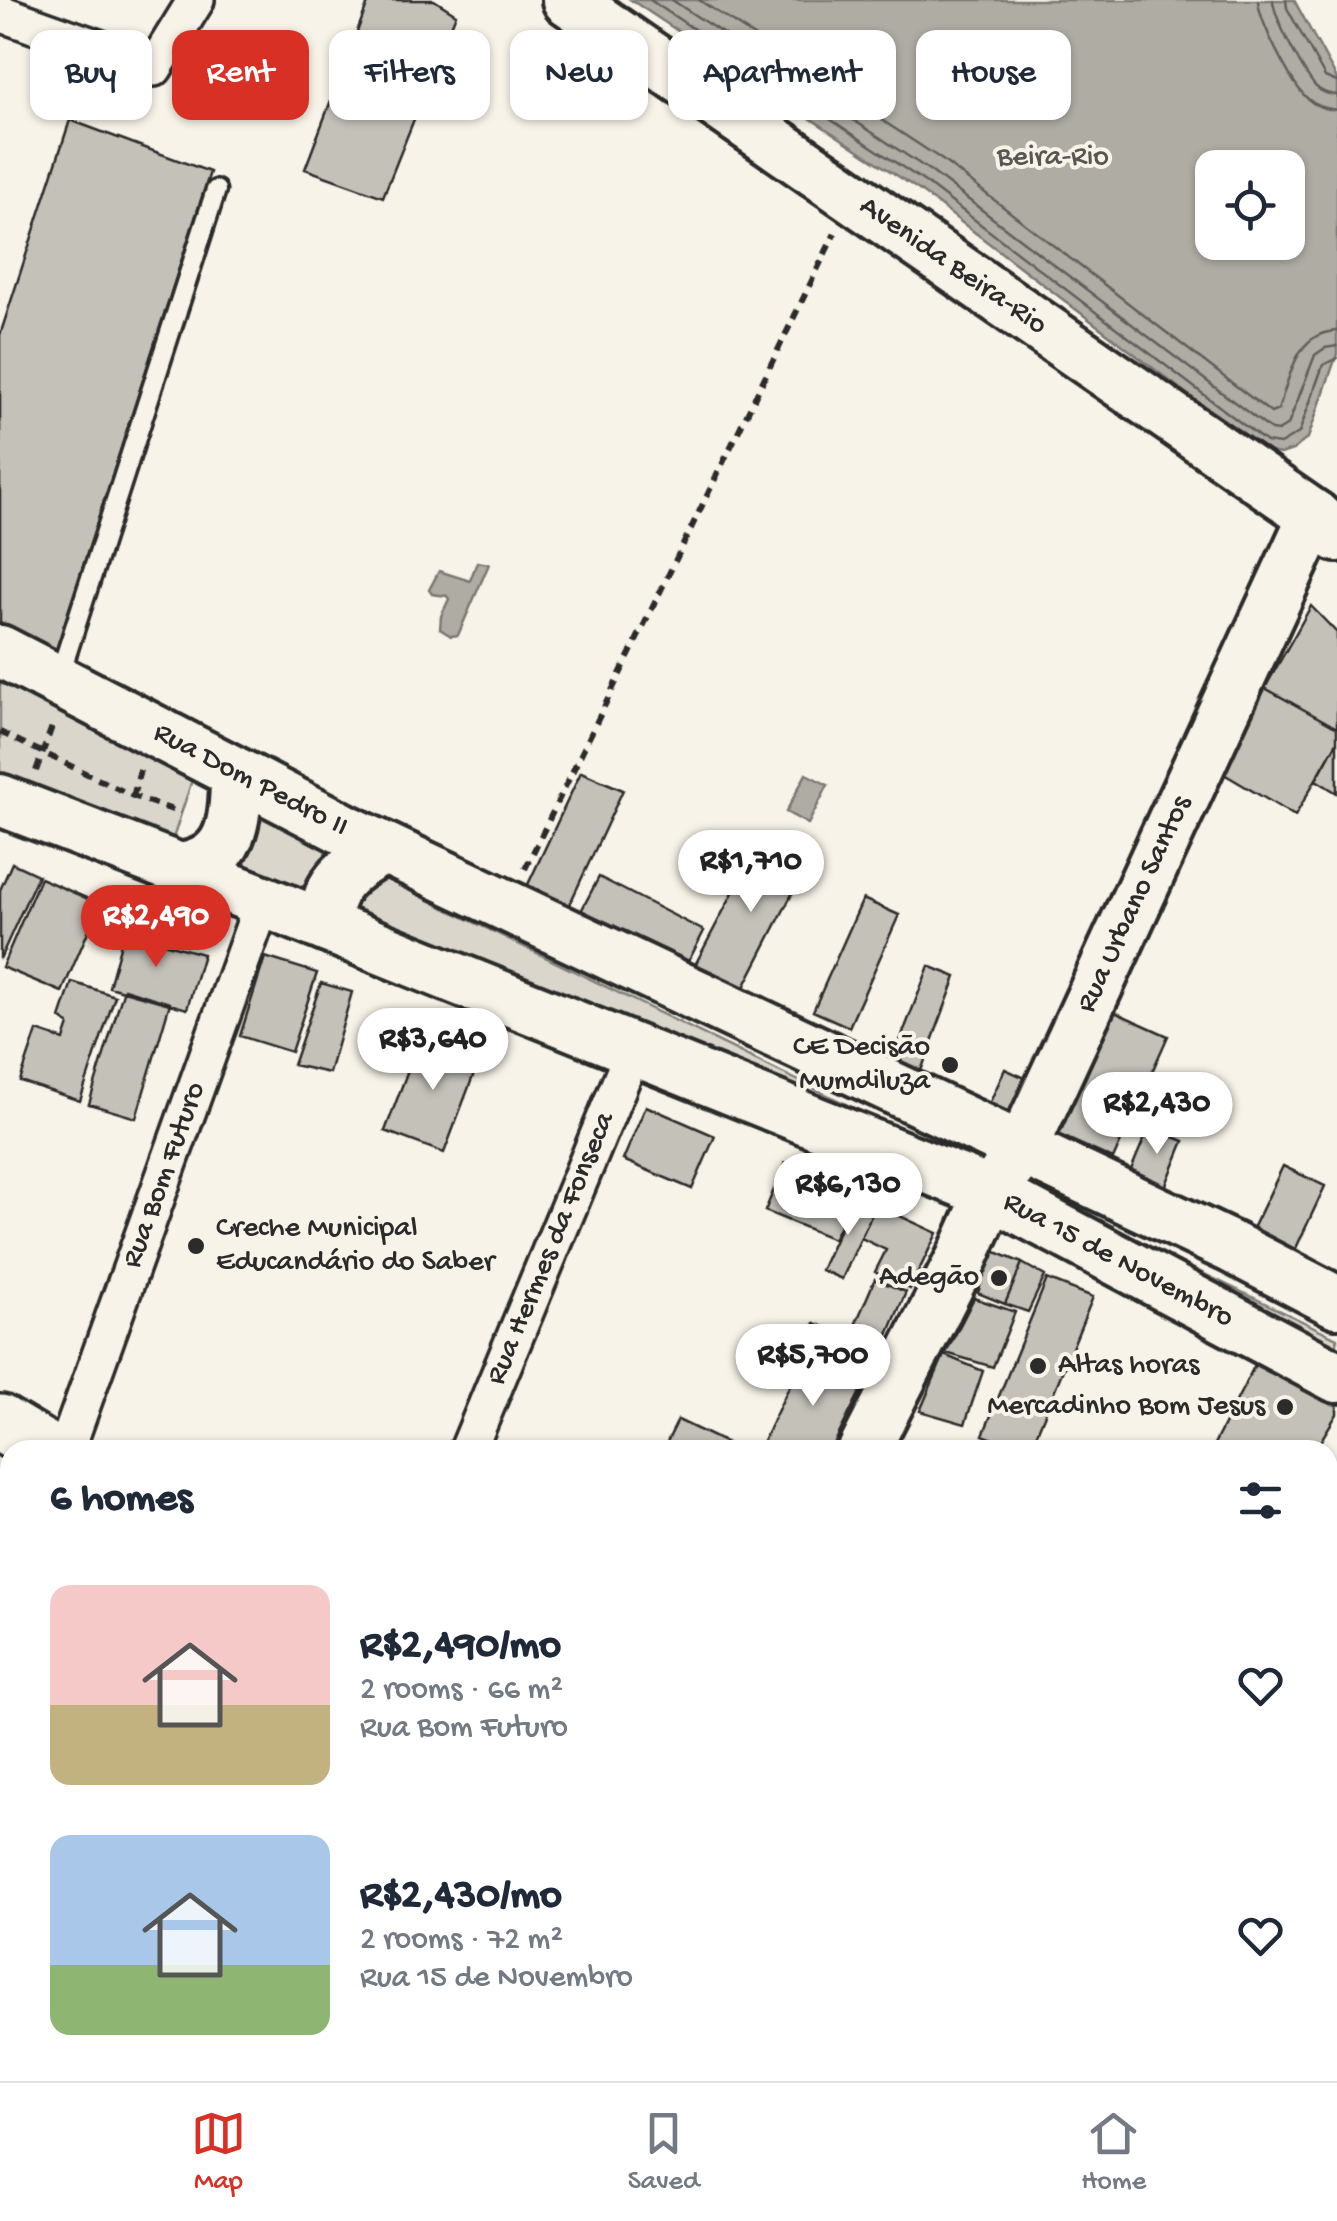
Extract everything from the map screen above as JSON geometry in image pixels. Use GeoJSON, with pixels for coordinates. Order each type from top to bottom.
{"type":"FeatureCollection","features":[{"type":"Feature","properties":{"kind":"main road","name":"Avenida Beira-Rio"},"geometry":{"type":"LineString","coordinates":[[568,0],[856,200],[1331,516]]}},
{"type":"Feature","properties":{"kind":"main road","name":"Rua Urbano Santos"},"geometry":{"type":"LineString","coordinates":[[869,1440],[992,1193],[1021,1151],[1331,516]]}},
{"type":"Feature","properties":{"kind":"main road","name":"Rua Dom Pedro II"},"geometry":{"type":"LineString","coordinates":[[0,651],[58,694],[506,906]]}},
{"type":"Feature","properties":{"kind":"main road"},"geometry":{"type":"LineString","coordinates":[[178,868],[199,866],[222,848],[236,818],[236,775]]}},
{"type":"Feature","properties":{"kind":"main road","name":"Rua 15 de Novembro"},"geometry":{"type":"LineString","coordinates":[[14,793],[178,868],[992,1193],[1337,1376]]}},
{"type":"Feature","properties":{"kind":"main road"},"geometry":{"type":"LineString","coordinates":[[328,926],[324,908],[332,889],[356,862],[385,849]]}},
{"type":"Feature","properties":{"kind":"main road","name":"Rua 15 de Novembro"},"geometry":{"type":"LineString","coordinates":[[506,906],[1233,1248],[1337,1302]]}},
{"type":"Feature","properties":{"kind":"main road"},"geometry":{"type":"LineString","coordinates":[[0,1424],[28,1440]]}},
{"type":"Feature","properties":{"kind":"street"},"geometry":{"type":"LineString","coordinates":[[0,14],[154,68],[196,0]]}},
{"type":"Feature","properties":{"kind":"street"},"geometry":{"type":"LineString","coordinates":[[603,0],[908,209],[1120,370],[1331,516]]}},
{"type":"Feature","properties":{"kind":"street","name":"Rua Bom Futuro"},"geometry":{"type":"LineString","coordinates":[[70,1440],[263,901]]}},
{"type":"Feature","properties":{"kind":"street","name":"Rua Hermes da Fonseca"},"geometry":{"type":"LineString","coordinates":[[472,1440],[634,1049]]}},
{"type":"Feature","properties":{"kind":"lane"},"geometry":{"type":"LineString","coordinates":[[58,694],[216,190]]}},
{"type":"Feature","properties":{"kind":"path"},"geometry":{"type":"LineString","coordinates":[[506,906],[837,230],[856,200]]}},
{"type":"Feature","properties":{"kind":"path"},"geometry":{"type":"LineString","coordinates":[[14,793],[44,752],[58,694]]}},
{"type":"Feature","properties":{"kind":"path"},"geometry":{"type":"LineString","coordinates":[[0,732],[133,796],[181,813]]}},
{"type":"Feature","properties":{"kind":"path"},"geometry":{"type":"LineString","coordinates":[[128,811],[142,765]]}},
{"type":"Feature","properties":{"kind":"shaded area"},"geometry":{"type":"Polygon","coordinates":[[[0,676],[194,774],[166,860],[0,796],[0,676]]]}},
{"type":"Feature","properties":{"kind":"shaded area"},"geometry":{"type":"Polygon","coordinates":[[[274,811],[324,837],[327,867],[309,892],[238,868],[250,826],[274,811]]]}},
{"type":"Feature","properties":{"kind":"shaded area"},"geometry":{"type":"Polygon","coordinates":[[[367,870],[969,1164],[347,920],[367,870]]]}},
{"type":"Feature","properties":{"kind":"shaded area"},"geometry":{"type":"Polygon","coordinates":[[[1045,1197],[1337,1338],[1337,1350],[1045,1197]]]}},
{"type":"Feature","properties":{"kind":"water","name":"Beira-Rio"},"geometry":{"type":"Polygon","coordinates":[[[631,0],[1294,0],[1337,79],[1337,354],[1308,438],[1281,454],[1262,451],[919,190],[813,120],[896,120],[896,30],[676,30],[631,0]]]}},
{"type":"Feature","properties":{"kind":"water"},"geometry":{"type":"Polygon","coordinates":[[[477,562],[489,564],[458,635],[451,636],[440,629],[449,599],[429,590],[439,571],[470,581],[477,562]]]}},
{"type":"Feature","properties":{"kind":"water"},"geometry":{"type":"Polygon","coordinates":[[[806,774],[828,785],[808,824],[786,812],[806,774]]]}},
{"type":"Feature","properties":{"kind":"building"},"geometry":{"type":"Polygon","coordinates":[[[369,0],[434,0],[456,14],[450,30],[358,30],[369,0]]]}},
{"type":"Feature","properties":{"kind":"building"},"geometry":{"type":"Polygon","coordinates":[[[329,106],[329,120],[414,120],[383,197],[305,169],[329,106]]]}},
{"type":"Feature","properties":{"kind":"building"},"geometry":{"type":"Polygon","coordinates":[[[70,120],[210,172],[49,672],[0,646],[0,335],[70,120]]]}},
{"type":"Feature","properties":{"kind":"building"},"geometry":{"type":"Polygon","coordinates":[[[1311,606],[1337,633],[1337,728],[1265,688],[1311,606]]]}},
{"type":"Feature","properties":{"kind":"building"},"geometry":{"type":"Polygon","coordinates":[[[1265,688],[1337,728],[1337,742],[1295,816],[1224,774],[1265,688]]]}},
{"type":"Feature","properties":{"kind":"building"},"geometry":{"type":"Polygon","coordinates":[[[1337,742],[1337,793],[1316,780],[1337,742]]]}},
{"type":"Feature","properties":{"kind":"building"},"geometry":{"type":"Polygon","coordinates":[[[581,772],[623,790],[566,912],[524,893],[581,772]]]}},
{"type":"Feature","properties":{"kind":"building"},"geometry":{"type":"Polygon","coordinates":[[[762,837],[809,861],[741,993],[693,969],[762,837]]]}},
{"type":"Feature","properties":{"kind":"building"},"geometry":{"type":"Polygon","coordinates":[[[12,863],[38,875],[0,959],[0,890],[12,863]]]}},
{"type":"Feature","properties":{"kind":"building"},"geometry":{"type":"Polygon","coordinates":[[[599,877],[704,931],[685,968],[579,915],[599,877]]]}},
{"type":"Feature","properties":{"kind":"building"},"geometry":{"type":"Polygon","coordinates":[[[40,878],[100,904],[62,992],[2,967],[40,878]]]}},
{"type":"Feature","properties":{"kind":"building"},"geometry":{"type":"Polygon","coordinates":[[[863,899],[899,915],[849,1027],[813,1011],[863,899]]]}},
{"type":"Feature","properties":{"kind":"building"},"geometry":{"type":"Polygon","coordinates":[[[124,932],[203,954],[187,1009],[109,987],[124,932]]]}},
{"type":"Feature","properties":{"kind":"building"},"geometry":{"type":"Polygon","coordinates":[[[265,957],[317,973],[291,1052],[240,1036],[265,957]]]}},
{"type":"Feature","properties":{"kind":"building"},"geometry":{"type":"Polygon","coordinates":[[[929,966],[956,977],[918,1079],[891,1064],[929,966]]]}},
{"type":"Feature","properties":{"kind":"building"},"geometry":{"type":"Polygon","coordinates":[[[72,982],[115,996],[80,1101],[20,1081],[37,1031],[64,1040],[69,1025],[60,1018],[72,982]]]}},
{"type":"Feature","properties":{"kind":"building"},"geometry":{"type":"Polygon","coordinates":[[[321,983],[352,992],[329,1073],[293,1065],[321,983]]]}},
{"type":"Feature","properties":{"kind":"building"},"geometry":{"type":"Polygon","coordinates":[[[124,989],[170,1003],[136,1118],[89,1104],[124,989]]]}},
{"type":"Feature","properties":{"kind":"building"},"geometry":{"type":"Polygon","coordinates":[[[1108,1009],[1168,1036],[1113,1159],[1053,1132],[1108,1009]]]}},
{"type":"Feature","properties":{"kind":"building"},"geometry":{"type":"Polygon","coordinates":[[[422,1033],[481,1055],[444,1153],[385,1131],[422,1033]]]}},
{"type":"Feature","properties":{"kind":"building"},"geometry":{"type":"Polygon","coordinates":[[[1005,1069],[1036,1083],[1018,1125],[986,1111],[1005,1069]]]}},
{"type":"Feature","properties":{"kind":"building"},"geometry":{"type":"Polygon","coordinates":[[[646,1106],[715,1136],[692,1189],[623,1160],[646,1106]]]}},
{"type":"Feature","properties":{"kind":"building"},"geometry":{"type":"Polygon","coordinates":[[[1149,1127],[1184,1141],[1165,1187],[1130,1172],[1149,1127]]]}},
{"type":"Feature","properties":{"kind":"building"},"geometry":{"type":"Polygon","coordinates":[[[785,1163],[855,1196],[833,1239],[765,1211],[785,1163]]]}},
{"type":"Feature","properties":{"kind":"building"},"geometry":{"type":"Polygon","coordinates":[[[1283,1166],[1325,1186],[1290,1261],[1247,1241],[1283,1166]]]}},
{"type":"Feature","properties":{"kind":"building"},"geometry":{"type":"Polygon","coordinates":[[[855,1196],[876,1205],[842,1279],[821,1270],[855,1196]]]}},
{"type":"Feature","properties":{"kind":"building"},"geometry":{"type":"Polygon","coordinates":[[[876,1205],[937,1233],[910,1289],[875,1272],[886,1250],[861,1238],[876,1205]]]}},
{"type":"Feature","properties":{"kind":"building","name":"Adegão"},"geometry":{"type":"Polygon","coordinates":[[[991,1250],[1022,1263],[1005,1304],[978,1293],[991,1250]]]}},
{"type":"Feature","properties":{"kind":"building"},"geometry":{"type":"Polygon","coordinates":[[[1022,1263],[1045,1276],[1028,1312],[1005,1304],[1022,1263]]]}},
{"type":"Feature","properties":{"kind":"building"},"geometry":{"type":"Polygon","coordinates":[[[875,1279],[906,1292],[884,1344],[853,1330],[875,1279]]]}},
{"type":"Feature","properties":{"kind":"building","name":"Altas horas"},"geometry":{"type":"Polygon","coordinates":[[[1047,1279],[1093,1297],[1034,1440],[996,1440],[983,1435],[1047,1279]]]}},
{"type":"Feature","properties":{"kind":"building"},"geometry":{"type":"Polygon","coordinates":[[[974,1298],[1015,1312],[993,1367],[946,1353],[974,1298]]]}},
{"type":"Feature","properties":{"kind":"building"},"geometry":{"type":"Polygon","coordinates":[[[815,1323],[880,1350],[868,1377],[804,1349],[815,1323]]]}},
{"type":"Feature","properties":{"kind":"building"},"geometry":{"type":"Polygon","coordinates":[[[805,1353],[864,1384],[836,1440],[764,1440],[805,1353]]]}},
{"type":"Feature","properties":{"kind":"building"},"geometry":{"type":"Polygon","coordinates":[[[944,1355],[983,1371],[965,1424],[920,1411],[944,1355]]]}},
{"type":"Feature","properties":{"kind":"building","name":"Mercadinho Bom Jesus"},"geometry":{"type":"Polygon","coordinates":[[[1259,1357],[1337,1399],[1337,1414],[1321,1440],[1216,1440],[1259,1357]]]}},
{"type":"Feature","properties":{"kind":"building"},"geometry":{"type":"Polygon","coordinates":[[[678,1420],[720,1440],[668,1440],[678,1420]]]}},
{"type":"Feature","properties":{"kind":"place","name":"CE Decisão Mumdiluza"},"geometry":{"type":"Point","coordinates":[950,1065]}},
{"type":"Feature","properties":{"kind":"place","name":"Creche Municipal Educandário do Saber"},"geometry":{"type":"Point","coordinates":[196,1246]}},
{"type":"Feature","properties":{"kind":"place","name":"Adegão"},"geometry":{"type":"Point","coordinates":[999,1278]}},
{"type":"Feature","properties":{"kind":"place","name":"Altas horas"},"geometry":{"type":"Point","coordinates":[1038,1366]}},
{"type":"Feature","properties":{"kind":"place","name":"Mercadinho Bom Jesus"},"geometry":{"type":"Point","coordinates":[1285,1407]}}]}
